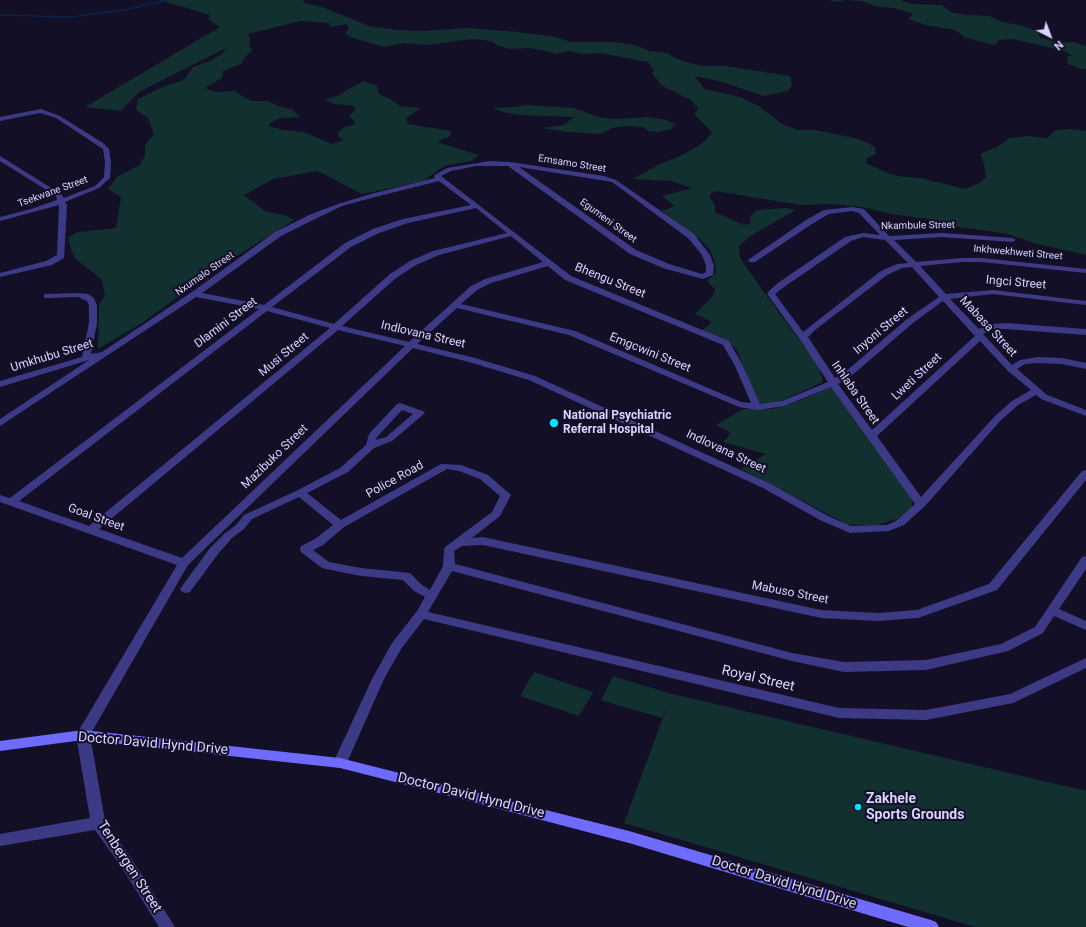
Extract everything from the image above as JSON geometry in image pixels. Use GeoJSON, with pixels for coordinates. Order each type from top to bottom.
{"type":"FeatureCollection","features":[{"type":"Feature","properties":{"kind":"main road","name":"Doctor David Hynd Drive"},"geometry":{"type":"LineString","coordinates":[[0,746],[82,735],[340,763],[630,837],[931,927]]}},
{"type":"Feature","properties":{"kind":"street","name":"Tsekwane Street"},"geometry":{"type":"LineString","coordinates":[[0,119],[30,112],[48,113],[87,133],[101,144],[106,149],[108,162],[107,178],[97,187],[62,201],[0,219]]}},
{"type":"Feature","properties":{"kind":"street"},"geometry":{"type":"LineString","coordinates":[[0,158],[44,184],[59,195],[63,205],[61,256],[49,263],[0,275]]}},
{"type":"Feature","properties":{"kind":"street","name":"Emsamo Street"},"geometry":{"type":"LineString","coordinates":[[440,179],[437,176],[441,173],[456,168],[476,164],[510,164],[604,178],[614,181],[692,236],[706,255],[710,266],[710,273],[703,277]]}},
{"type":"Feature","properties":{"kind":"street","name":"Egumeni Street"},"geometry":{"type":"LineString","coordinates":[[510,164],[633,252],[666,266],[703,277]]}},
{"type":"Feature","properties":{"kind":"street","name":"Bhengu Street"},"geometry":{"type":"LineString","coordinates":[[440,179],[477,206],[568,278],[726,343],[739,366],[757,407]]}},
{"type":"Feature","properties":{"kind":"street","name":"Nxumalo Street"},"geometry":{"type":"LineString","coordinates":[[0,423],[195,294],[278,234],[312,216],[340,205],[373,195],[440,179]]}},
{"type":"Feature","properties":{"kind":"street","name":"Dlamini Street"},"geometry":{"type":"LineString","coordinates":[[11,502],[348,245],[369,234],[406,221],[477,206]]}},
{"type":"Feature","properties":{"kind":"street","name":"Mabasa Street"},"geometry":{"type":"LineString","coordinates":[[752,260],[809,222],[827,212],[852,209],[861,211],[913,264],[1011,369],[1044,397],[1086,413]]}},
{"type":"Feature","properties":{"kind":"street","name":"Musi Street"},"geometry":{"type":"LineString","coordinates":[[91,530],[336,327],[393,276],[436,253],[512,234]]}},
{"type":"Feature","properties":{"kind":"street","name":"Nkambule Street"},"geometry":{"type":"LineString","coordinates":[[771,294],[781,285],[848,239],[863,235],[887,238],[942,235],[1012,240]]}},
{"type":"Feature","properties":{"kind":"street","name":"Inkhwekhweti Street"},"geometry":{"type":"LineString","coordinates":[[803,337],[812,328],[884,273],[900,266],[962,260],[982,260],[1086,271]]}},
{"type":"Feature","properties":{"kind":"street","name":"Mazibuko Street"},"geometry":{"type":"LineString","coordinates":[[82,735],[184,563],[410,346],[474,288],[488,281],[548,263]]}},
{"type":"Feature","properties":{"kind":"street","name":"Ingci Street"},"geometry":{"type":"LineString","coordinates":[[944,297],[971,293],[993,292],[1086,303]]}},
{"type":"Feature","properties":{"kind":"street","name":"Indlovana Street"},"geometry":{"type":"LineString","coordinates":[[195,294],[266,308],[410,346],[472,360],[532,378],[767,486],[824,518],[850,530],[889,528],[900,523],[921,504],[998,418],[1014,403],[1036,391]]}},
{"type":"Feature","properties":{"kind":"street","name":"Inhlaba Street"},"geometry":{"type":"LineString","coordinates":[[771,294],[781,310],[803,337],[833,383],[921,504]]}},
{"type":"Feature","properties":{"kind":"street"},"geometry":{"type":"LineString","coordinates":[[47,296],[78,295],[85,296],[91,300],[93,306],[92,323],[86,358]]}},
{"type":"Feature","properties":{"kind":"street","name":"Inyoni Street"},"geometry":{"type":"LineString","coordinates":[[833,383],[847,375],[910,321],[944,297]]}},
{"type":"Feature","properties":{"kind":"street","name":"Emgcwini Street"},"geometry":{"type":"LineString","coordinates":[[456,305],[572,333],[739,404],[757,407],[784,403],[833,383]]}},
{"type":"Feature","properties":{"kind":"street"},"geometry":{"type":"LineString","coordinates":[[978,335],[993,327],[1006,326],[1086,332]]}},
{"type":"Feature","properties":{"kind":"street","name":"Lweti Street"},"geometry":{"type":"LineString","coordinates":[[871,436],[978,335]]}},
{"type":"Feature","properties":{"kind":"street","name":"Umkhubu Street"},"geometry":{"type":"LineString","coordinates":[[0,384],[111,350]]}},
{"type":"Feature","properties":{"kind":"street"},"geometry":{"type":"LineString","coordinates":[[1011,369],[1023,362],[1038,360],[1062,361],[1086,366]]}},
{"type":"Feature","properties":{"kind":"street"},"geometry":{"type":"LineString","coordinates":[[186,589],[214,551],[228,536],[240,527],[248,517],[300,493],[344,470],[371,446],[389,439],[420,413],[400,406],[372,436],[371,446]]}},
{"type":"Feature","properties":{"kind":"street"},"geometry":{"type":"LineString","coordinates":[[380,426],[398,432]]}},
{"type":"Feature","properties":{"kind":"street","name":"Police Road"},"geometry":{"type":"LineString","coordinates":[[340,763],[378,679],[396,646],[421,614],[432,596],[449,566],[449,550],[496,514],[506,495],[484,477],[461,468],[446,466],[340,525],[320,542],[305,549],[326,564],[362,572],[406,576],[418,588],[432,596]]}},
{"type":"Feature","properties":{"kind":"street","name":"Mabuso Street"},"geometry":{"type":"LineString","coordinates":[[461,542],[483,541],[821,614],[878,617],[918,614],[956,602],[992,587],[1086,473]]}},
{"type":"Feature","properties":{"kind":"street"},"geometry":{"type":"LineString","coordinates":[[300,493],[340,525]]}},
{"type":"Feature","properties":{"kind":"street","name":"Goal Street"},"geometry":{"type":"LineString","coordinates":[[0,498],[184,563]]}},
{"type":"Feature","properties":{"kind":"street"},"geometry":{"type":"LineString","coordinates":[[449,566],[785,656],[844,667],[926,665],[1004,648],[1039,630],[1086,560]]}},
{"type":"Feature","properties":{"kind":"street"},"geometry":{"type":"LineString","coordinates":[[1052,610],[1086,626]]}},
{"type":"Feature","properties":{"kind":"street","name":"Royal Street"},"geometry":{"type":"LineString","coordinates":[[421,614],[839,713],[926,715],[1013,698],[1086,663]]}},
{"type":"Feature","properties":{"kind":"street","name":"Tenbergen Street"},"geometry":{"type":"LineString","coordinates":[[82,735],[98,823],[126,862],[167,927]]}},
{"type":"Feature","properties":{"kind":"street"},"geometry":{"type":"LineString","coordinates":[[0,840],[98,823]]}},
{"type":"Feature","properties":{"kind":"green space"},"geometry":{"type":"Polygon","coordinates":[[[159,0],[303,0],[304,3],[322,7],[369,26],[398,30],[421,31],[468,28],[555,37],[571,42],[614,42],[634,45],[650,51],[667,53],[686,62],[703,66],[725,66],[790,76],[792,85],[788,91],[764,96],[719,81],[694,76],[705,89],[740,97],[759,106],[782,124],[797,130],[815,130],[859,139],[875,147],[876,154],[867,158],[866,163],[883,171],[896,176],[920,178],[965,189],[980,183],[986,177],[984,164],[980,154],[997,147],[1009,138],[1027,136],[1047,138],[1056,130],[1072,129],[1086,131],[1086,255],[1037,244],[1008,234],[952,226],[929,219],[897,215],[861,207],[831,204],[800,205],[715,191],[709,196],[715,205],[715,212],[744,225],[751,223],[750,216],[757,210],[785,208],[796,210],[750,236],[739,246],[740,258],[819,366],[823,382],[781,401],[758,405],[737,350],[729,342],[701,331],[712,322],[695,314],[713,296],[715,289],[707,281],[716,272],[715,262],[710,250],[701,240],[662,211],[675,206],[662,196],[692,188],[671,181],[633,179],[698,146],[707,139],[712,132],[694,114],[698,109],[691,100],[661,85],[652,73],[654,70],[648,62],[600,53],[583,54],[569,51],[556,54],[528,48],[509,49],[497,45],[491,41],[472,39],[427,45],[404,43],[384,47],[350,37],[345,33],[349,28],[347,24],[330,27],[329,23],[300,21],[248,34],[250,38],[249,46],[253,50],[245,57],[241,64],[223,71],[222,78],[205,88],[216,92],[234,91],[251,101],[268,101],[278,106],[291,109],[300,117],[279,118],[269,124],[269,126],[283,130],[303,132],[332,144],[343,140],[337,134],[343,128],[355,124],[349,116],[355,110],[354,106],[334,104],[325,100],[340,95],[364,81],[377,86],[379,94],[400,106],[421,108],[406,118],[408,124],[451,131],[450,136],[437,142],[479,155],[471,161],[444,166],[424,181],[362,194],[318,171],[273,179],[244,195],[265,211],[287,216],[294,220],[213,271],[142,323],[98,349],[99,305],[105,295],[102,280],[76,259],[71,249],[68,237],[78,232],[116,228],[121,197],[108,189],[117,177],[140,165],[145,155],[145,145],[154,134],[148,118],[136,110],[138,99],[162,87],[184,80],[193,67],[210,61],[222,54],[226,48],[139,92],[121,111],[85,107],[220,27],[208,19],[210,15],[159,0]]]}},
{"type":"Feature","properties":{"kind":"green space"},"geometry":{"type":"Polygon","coordinates":[[[826,0],[844,0],[839,2],[826,0]]]}},
{"type":"Feature","properties":{"kind":"green space"},"geometry":{"type":"Polygon","coordinates":[[[844,0],[900,0],[912,4],[942,5],[950,12],[989,16],[1002,22],[1020,25],[1036,31],[1041,38],[1059,43],[1073,42],[1086,46],[1086,69],[1081,69],[1068,64],[1067,57],[1072,55],[1064,51],[1013,39],[999,40],[995,45],[966,38],[955,30],[925,25],[908,19],[913,14],[895,8],[878,7],[862,1],[844,0]]]}},
{"type":"Feature","properties":{"kind":"green space"},"geometry":{"type":"Polygon","coordinates":[[[526,105],[574,108],[598,117],[615,119],[648,117],[666,120],[675,124],[671,129],[658,132],[649,131],[643,127],[628,126],[612,128],[601,134],[566,132],[543,128],[564,125],[574,117],[519,115],[492,108],[526,105]]]}},
{"type":"Feature","properties":{"kind":"green space"},"geometry":{"type":"Polygon","coordinates":[[[832,386],[913,494],[912,508],[897,519],[874,526],[847,524],[741,469],[766,454],[723,442],[731,433],[716,425],[743,409],[773,409],[799,401],[832,386]]]}},
{"type":"Feature","properties":{"kind":"green space"},"geometry":{"type":"Polygon","coordinates":[[[534,672],[593,692],[579,716],[520,696],[534,672]]]}},
{"type":"Feature","properties":{"kind":"green space","name":"Zakhele Sports Grounds"},"geometry":{"type":"Polygon","coordinates":[[[613,676],[672,694],[1086,791],[1086,927],[975,927],[624,823],[668,704],[662,718],[601,700],[613,676]]]}},
{"type":"Feature","properties":{"kind":"waterway"},"geometry":{"type":"LineString","coordinates":[[0,15],[70,17],[124,10],[167,0]]}},
{"type":"Feature","properties":{"kind":"place","name":"National Psychiatric Referral Hospital"},"geometry":{"type":"Point","coordinates":[554,423]}},
{"type":"Feature","properties":{"kind":"place","name":"Zakhele Sports Grounds"},"geometry":{"type":"Point","coordinates":[858,807]}}]}
